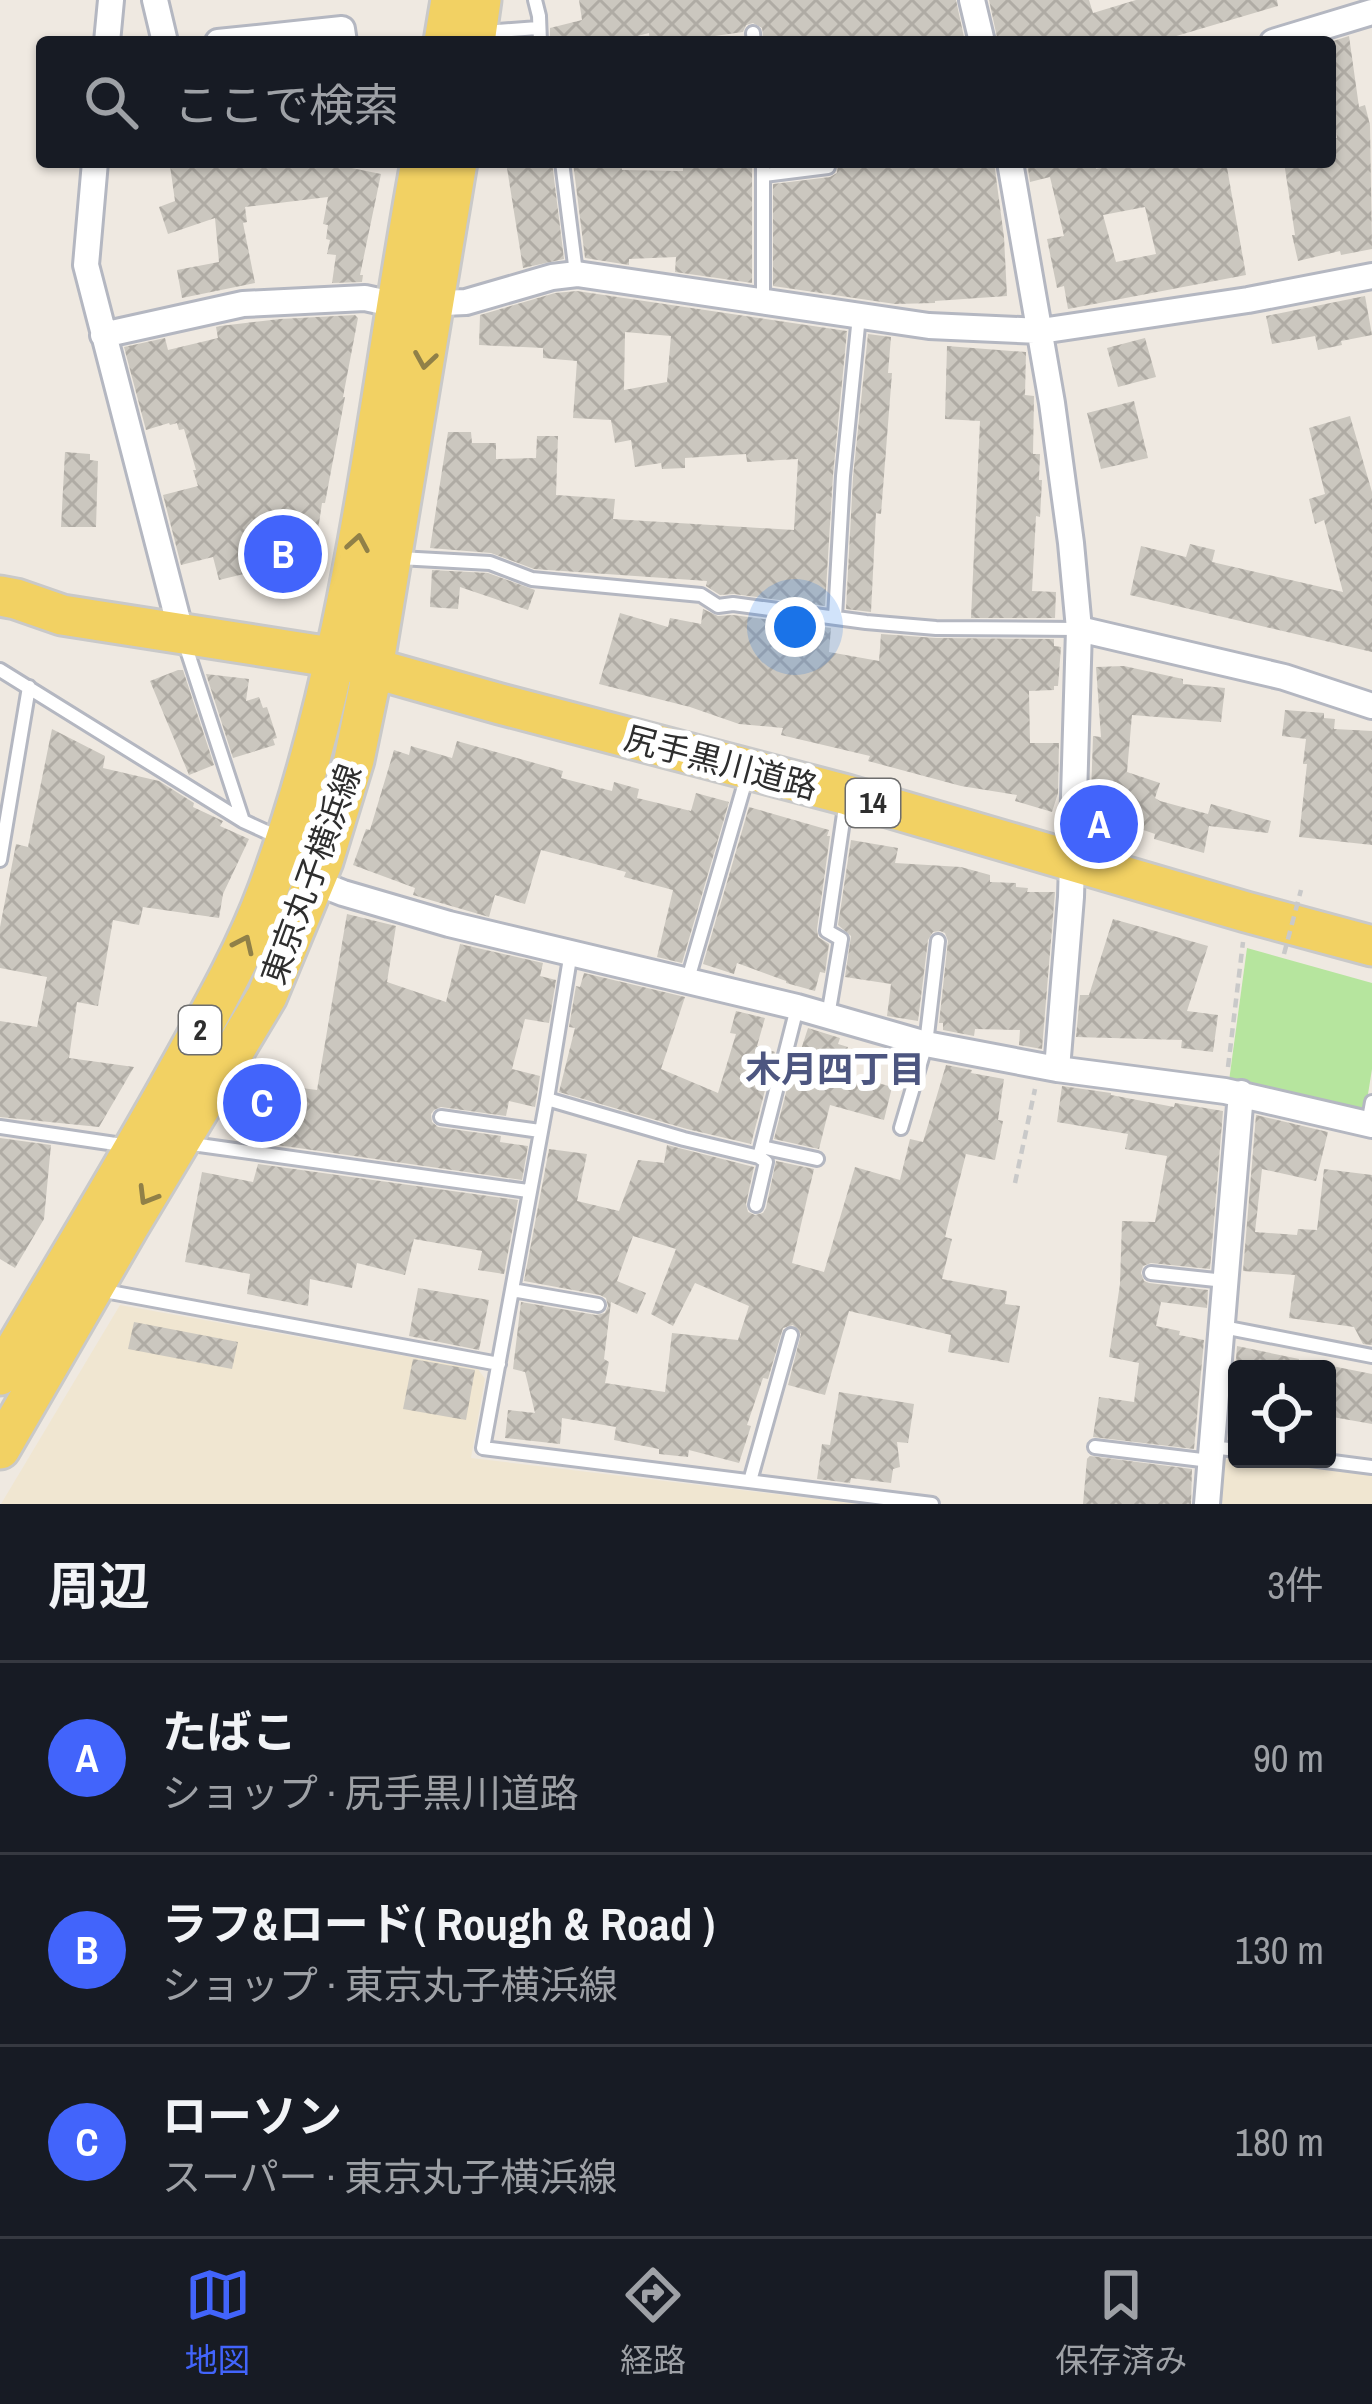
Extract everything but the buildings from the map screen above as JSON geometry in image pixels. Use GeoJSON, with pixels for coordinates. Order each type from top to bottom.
{"type":"FeatureCollection","features":[{"type":"Feature","properties":{"kind":"main road"},"geometry":{"type":"LineString","coordinates":[[451,0],[469,29]]}},
{"type":"Feature","properties":{"kind":"main road","name":"東京丸子横浜線"},"geometry":{"type":"LineString","coordinates":[[0,1375],[135,1147],[242,948],[392,557],[416,304],[421,168]]}},
{"type":"Feature","properties":{"kind":"main road","name":"東京丸子横浜線"},"geometry":{"type":"LineString","coordinates":[[0,1449],[267,996],[346,793],[355,663],[416,304],[455,168]]}},
{"type":"Feature","properties":{"kind":"main road","name":"尻手黒川道路"},"geometry":{"type":"LineString","coordinates":[[0,596],[62,615],[355,663],[847,795],[1372,946]]}},
{"type":"Feature","properties":{"kind":"main road","name":"尻手黒川道路"},"geometry":{"type":"LineString","coordinates":[[0,619],[62,615]]}},
{"type":"Feature","properties":{"kind":"street"},"geometry":{"type":"LineString","coordinates":[[108,36],[111,0]]}},
{"type":"Feature","properties":{"kind":"street"},"geometry":{"type":"LineString","coordinates":[[155,0],[164,36]]}},
{"type":"Feature","properties":{"kind":"street"},"geometry":{"type":"LineString","coordinates":[[972,0],[981,36]]}},
{"type":"Feature","properties":{"kind":"street"},"geometry":{"type":"LineString","coordinates":[[1293,36],[1372,13],[1370,0]]}},
{"type":"Feature","properties":{"kind":"street"},"geometry":{"type":"LineString","coordinates":[[275,36],[342,29],[343,36]]}},
{"type":"Feature","properties":{"kind":"street"},"geometry":{"type":"LineString","coordinates":[[94,168],[86,265],[181,632]]}},
{"type":"Feature","properties":{"kind":"street"},"geometry":{"type":"LineString","coordinates":[[1011,168],[1041,331],[1079,629],[1073,860],[1049,1068]]}},
{"type":"Feature","properties":{"kind":"street"},"geometry":{"type":"LineString","coordinates":[[103,335],[243,304],[365,298],[416,304],[466,302],[577,274],[929,326],[1041,331],[1372,276]]}},
{"type":"Feature","properties":{"kind":"street"},"geometry":{"type":"LineString","coordinates":[[1079,629],[1284,677],[1372,706]]}},
{"type":"Feature","properties":{"kind":"street"},"geometry":{"type":"LineString","coordinates":[[314,882],[448,923],[797,1006],[926,1044],[1049,1068],[1233,1092],[1371,1117]]}},
{"type":"Feature","properties":{"kind":"street"},"geometry":{"type":"LineString","coordinates":[[1207,1504],[1220,1453],[1233,1092]]}},
{"type":"Feature","properties":{"kind":"lane"},"geometry":{"type":"LineString","coordinates":[[469,29],[539,35],[535,0]]}},
{"type":"Feature","properties":{"kind":"lane"},"geometry":{"type":"LineString","coordinates":[[563,168],[577,274]]}},
{"type":"Feature","properties":{"kind":"lane"},"geometry":{"type":"LineString","coordinates":[[763,302],[764,168]]}},
{"type":"Feature","properties":{"kind":"lane"},"geometry":{"type":"LineString","coordinates":[[835,617],[842,476],[859,316]]}},
{"type":"Feature","properties":{"kind":"lane"},"geometry":{"type":"LineString","coordinates":[[392,557],[490,563],[532,579],[701,595],[718,606],[936,628],[1079,629]]}},
{"type":"Feature","properties":{"kind":"lane"},"geometry":{"type":"LineString","coordinates":[[181,632],[243,821]]}},
{"type":"Feature","properties":{"kind":"lane"},"geometry":{"type":"LineString","coordinates":[[0,670],[243,821],[285,840]]}},
{"type":"Feature","properties":{"kind":"lane"},"geometry":{"type":"LineString","coordinates":[[0,860],[28,687]]}},
{"type":"Feature","properties":{"kind":"lane"},"geometry":{"type":"LineString","coordinates":[[688,979],[749,769]]}},
{"type":"Feature","properties":{"kind":"lane"},"geometry":{"type":"LineString","coordinates":[[828,1016],[841,939],[827,931],[847,795]]}},
{"type":"Feature","properties":{"kind":"lane"},"geometry":{"type":"LineString","coordinates":[[901,1128],[926,1044],[938,941]]}},
{"type":"Feature","properties":{"kind":"lane"},"geometry":{"type":"LineString","coordinates":[[571,951],[483,1448],[932,1504]]}},
{"type":"Feature","properties":{"kind":"lane"},"geometry":{"type":"LineString","coordinates":[[756,1204],[766,1162],[760,1152],[797,1006]]}},
{"type":"Feature","properties":{"kind":"lane"},"geometry":{"type":"LineString","coordinates":[[547,1099],[684,1139],[817,1159]]}},
{"type":"Feature","properties":{"kind":"lane"},"geometry":{"type":"LineString","coordinates":[[441,1117],[540,1131]]}},
{"type":"Feature","properties":{"kind":"lane"},"geometry":{"type":"LineString","coordinates":[[0,1127],[135,1147]]}},
{"type":"Feature","properties":{"kind":"lane"},"geometry":{"type":"LineString","coordinates":[[179,1142],[528,1192]]}},
{"type":"Feature","properties":{"kind":"lane"},"geometry":{"type":"LineString","coordinates":[[1151,1274],[1225,1281]]}},
{"type":"Feature","properties":{"kind":"lane"},"geometry":{"type":"LineString","coordinates":[[94,1289],[499,1364]]}},
{"type":"Feature","properties":{"kind":"lane"},"geometry":{"type":"LineString","coordinates":[[512,1289],[598,1305]]}},
{"type":"Feature","properties":{"kind":"lane"},"geometry":{"type":"LineString","coordinates":[[1222,1327],[1372,1356]]}},
{"type":"Feature","properties":{"kind":"lane"},"geometry":{"type":"LineString","coordinates":[[750,1481],[790,1335]]}},
{"type":"Feature","properties":{"kind":"lane"},"geometry":{"type":"LineString","coordinates":[[1095,1448],[1220,1453]]}},
{"type":"Feature","properties":{"kind":"lane"},"geometry":{"type":"LineString","coordinates":[[1336,1462],[1372,1467]]}},
{"type":"Feature","properties":{"kind":"path"},"geometry":{"type":"LineString","coordinates":[[1283,954],[1301,890]]}},
{"type":"Feature","properties":{"kind":"path"},"geometry":{"type":"LineString","coordinates":[[1233,1092],[1246,912]]}},
{"type":"Feature","properties":{"kind":"path"},"geometry":{"type":"LineString","coordinates":[[1015,1183],[1049,1068]]}},
{"type":"Feature","properties":{"kind":"shaded area"},"geometry":{"type":"Polygon","coordinates":[[[120,1305],[478,1369],[485,1379],[471,1458],[859,1504],[1,1504],[120,1305]]]}},
{"type":"Feature","properties":{"kind":"shaded area"},"geometry":{"type":"Polygon","coordinates":[[[1228,1458],[1228,1468],[1322,1468],[1372,1474],[1372,1504],[1216,1504],[1218,1466],[1228,1458]]]}},
{"type":"Feature","properties":{"kind":"green space"},"geometry":{"type":"Polygon","coordinates":[[[1247,948],[1372,983],[1372,1069],[1365,1113],[1229,1081],[1247,948]]]}},
{"type":"Feature","properties":{"kind":"place","name":"ラフ&ロード( Rough & Road )"},"geometry":{"type":"Point","coordinates":[283,554]}},
{"type":"Feature","properties":{"kind":"place","name":"たばこ"},"geometry":{"type":"Point","coordinates":[1099,824]}},
{"type":"Feature","properties":{"kind":"place","name":"ローソン"},"geometry":{"type":"Point","coordinates":[262,1103]}},
{"type":"Feature","properties":{"kind":"district","name":"木月四丁目"},"geometry":{"type":"Point","coordinates":[835,1069]}}]}
